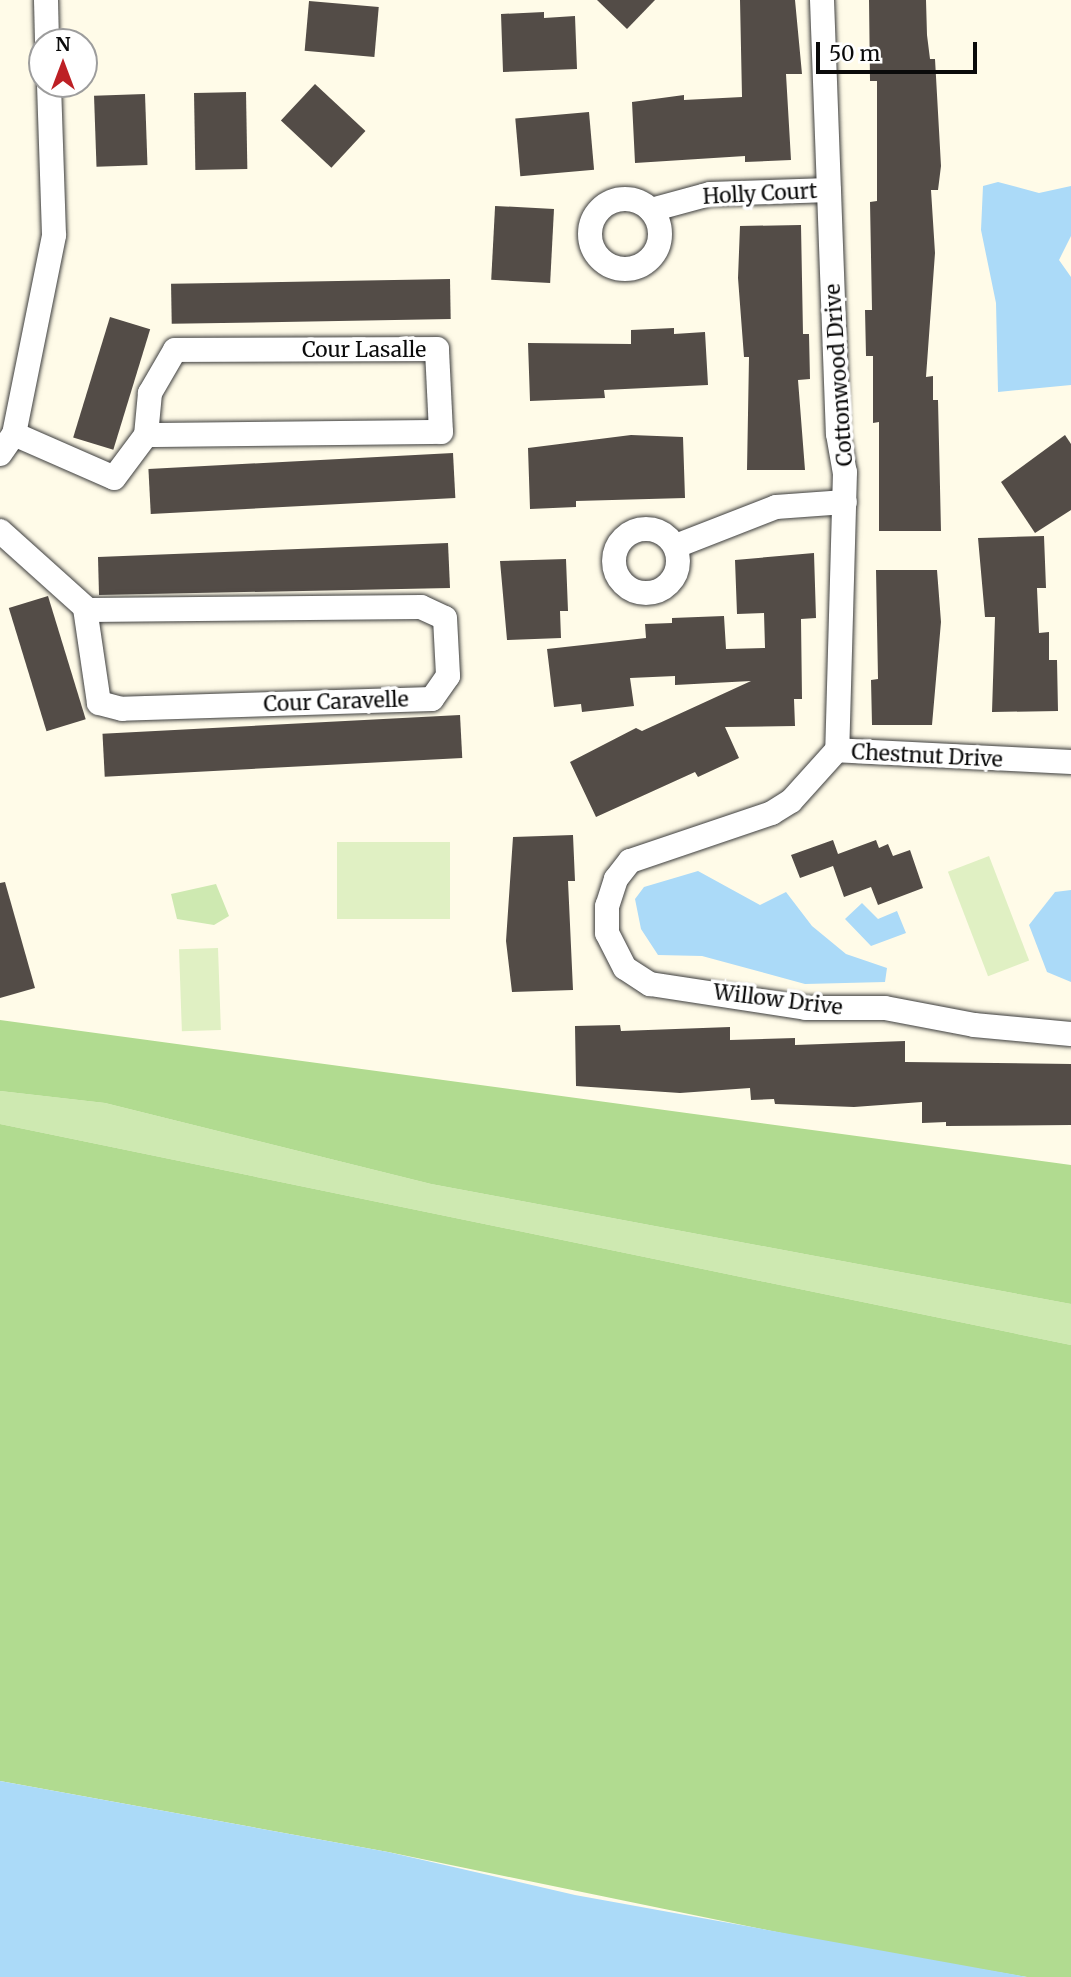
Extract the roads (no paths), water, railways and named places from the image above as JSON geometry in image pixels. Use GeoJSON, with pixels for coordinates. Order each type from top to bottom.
{"type":"FeatureCollection","features":[{"type":"Feature","properties":{"kind":"street"},"geometry":{"type":"LineString","coordinates":[[46,0],[47,28]]}},
{"type":"Feature","properties":{"kind":"street","name":"Cottonwood Drive"},"geometry":{"type":"LineString","coordinates":[[822,0],[845,502],[837,750]]}},
{"type":"Feature","properties":{"kind":"street"},"geometry":{"type":"LineString","coordinates":[[49,98],[54,235],[7,444],[114,478],[146,435]]}},
{"type":"Feature","properties":{"kind":"street","name":"Holly Court"},"geometry":{"type":"LineString","coordinates":[[651,211],[710,194],[829,190]]}},
{"type":"Feature","properties":{"kind":"street","name":"Cour Lasalle"},"geometry":{"type":"LineString","coordinates":[[437,349],[441,432],[146,435],[150,393],[175,350],[437,349]]}},
{"type":"Feature","properties":{"kind":"street"},"geometry":{"type":"LineString","coordinates":[[676,547],[776,507],[845,502]]}},
{"type":"Feature","properties":{"kind":"street"},"geometry":{"type":"LineString","coordinates":[[0,531],[85,608]]}},
{"type":"Feature","properties":{"kind":"street","name":"Cour Caravelle"},"geometry":{"type":"LineString","coordinates":[[421,607],[445,618],[448,676],[432,699],[122,709],[99,703],[85,608],[421,607]]}},
{"type":"Feature","properties":{"kind":"street","name":"Chestnut Drive"},"geometry":{"type":"LineString","coordinates":[[616,879],[630,861],[657,848],[772,813],[837,750],[1071,762]]}},
{"type":"Feature","properties":{"kind":"street","name":"Willow Drive"},"geometry":{"type":"LineString","coordinates":[[616,879],[607,906],[607,933],[625,968],[650,984],[806,1008],[885,1008],[974,1025],[1071,1034]]}},
{"type":"Feature","properties":{"kind":"water"},"geometry":{"type":"Polygon","coordinates":[[[998,182],[1039,193],[1071,186],[1071,236],[1059,260],[1071,277],[1071,385],[998,392],[996,303],[981,230],[983,186],[998,182]]]}},
{"type":"Feature","properties":{"kind":"water"},"geometry":{"type":"Polygon","coordinates":[[[698,871],[760,905],[786,892],[812,926],[846,954],[887,968],[885,982],[805,984],[702,956],[658,955],[641,929],[635,899],[644,887],[698,871]]]}},
{"type":"Feature","properties":{"kind":"water"},"geometry":{"type":"Polygon","coordinates":[[[1071,890],[1071,982],[1047,972],[1029,925],[1055,892],[1071,890]]]}},
{"type":"Feature","properties":{"kind":"water"},"geometry":{"type":"Polygon","coordinates":[[[862,903],[878,919],[897,911],[906,933],[871,946],[845,919],[862,903]]]}},
{"type":"Feature","properties":{"kind":"water"},"geometry":{"type":"Polygon","coordinates":[[[0,1781],[388,1852],[575,1895],[1027,1977],[0,1977],[0,1781]]]}}]}
